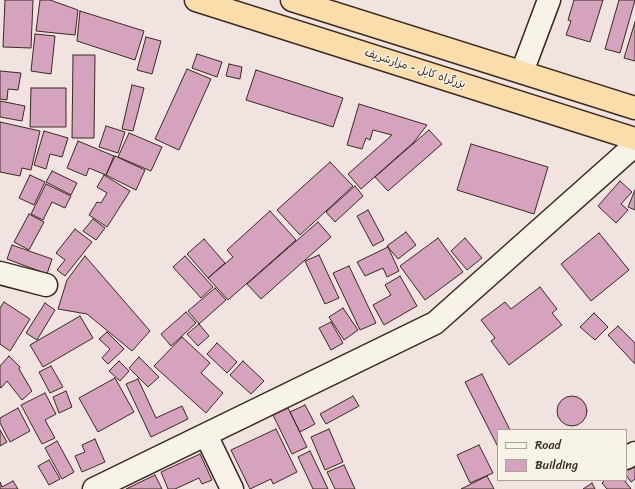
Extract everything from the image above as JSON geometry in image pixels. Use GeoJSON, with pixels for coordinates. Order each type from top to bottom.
{"type":"FeatureCollection","features":[{"type":"Feature","properties":{"kind":"highway","name":"بزرگراه کابل - مزارشریف"},"geometry":{"type":"LineString","coordinates":[[196,0],[635,139]]}},
{"type":"Feature","properties":{"kind":"highway"},"geometry":{"type":"LineString","coordinates":[[292,0],[635,108]]}},
{"type":"Feature","properties":{"kind":"street"},"geometry":{"type":"LineString","coordinates":[[522,72],[549,0]]}},
{"type":"Feature","properties":{"kind":"street"},"geometry":{"type":"LineString","coordinates":[[94,489],[435,323],[635,146]]}},
{"type":"Feature","properties":{"kind":"street"},"geometry":{"type":"LineString","coordinates":[[0,273],[46,285]]}},
{"type":"Feature","properties":{"kind":"street"},"geometry":{"type":"LineString","coordinates":[[206,435],[232,489]]}},
{"type":"Feature","properties":{"kind":"building"},"geometry":{"type":"Polygon","coordinates":[[[5,0],[33,0],[31,48],[3,47],[5,0]]]}},
{"type":"Feature","properties":{"kind":"building"},"geometry":{"type":"Polygon","coordinates":[[[40,0],[50,0],[78,10],[75,35],[36,31],[40,0]]]}},
{"type":"Feature","properties":{"kind":"building"},"geometry":{"type":"Polygon","coordinates":[[[574,0],[603,0],[590,42],[566,35],[571,21],[568,20],[574,0]]]}},
{"type":"Feature","properties":{"kind":"building"},"geometry":{"type":"Polygon","coordinates":[[[619,0],[635,0],[620,53],[605,49],[619,0]]]}},
{"type":"Feature","properties":{"kind":"building"},"geometry":{"type":"Polygon","coordinates":[[[80,11],[144,31],[135,60],[77,41],[80,11]]]}},
{"type":"Feature","properties":{"kind":"building"},"geometry":{"type":"Polygon","coordinates":[[[635,22],[635,61],[624,58],[635,22]]]}},
{"type":"Feature","properties":{"kind":"building"},"geometry":{"type":"Polygon","coordinates":[[[35,34],[55,36],[51,74],[31,71],[35,34]]]}},
{"type":"Feature","properties":{"kind":"building"},"geometry":{"type":"Polygon","coordinates":[[[146,37],[161,41],[152,74],[137,70],[146,37]]]}},
{"type":"Feature","properties":{"kind":"building"},"geometry":{"type":"Polygon","coordinates":[[[197,54],[222,62],[217,77],[192,68],[197,54]]]}},
{"type":"Feature","properties":{"kind":"building"},"geometry":{"type":"Polygon","coordinates":[[[73,55],[95,55],[94,138],[72,138],[73,55]]]}},
{"type":"Feature","properties":{"kind":"building"},"geometry":{"type":"Polygon","coordinates":[[[229,64],[242,67],[240,79],[226,76],[229,64]]]}},
{"type":"Feature","properties":{"kind":"building"},"geometry":{"type":"Polygon","coordinates":[[[187,69],[211,79],[179,150],[155,139],[187,69]]]}},
{"type":"Feature","properties":{"kind":"building"},"geometry":{"type":"Polygon","coordinates":[[[256,70],[343,98],[333,127],[246,100],[256,70]]]}},
{"type":"Feature","properties":{"kind":"building"},"geometry":{"type":"Polygon","coordinates":[[[0,71],[21,73],[18,90],[8,89],[7,100],[0,99],[0,71]]]}},
{"type":"Feature","properties":{"kind":"building"},"geometry":{"type":"Polygon","coordinates":[[[132,85],[144,88],[133,131],[122,129],[132,85]]]}},
{"type":"Feature","properties":{"kind":"building"},"geometry":{"type":"Polygon","coordinates":[[[31,88],[66,88],[66,127],[30,127],[31,88]]]}},
{"type":"Feature","properties":{"kind":"building"},"geometry":{"type":"Polygon","coordinates":[[[0,101],[25,106],[22,121],[0,117],[0,101]]]}},
{"type":"Feature","properties":{"kind":"building"},"geometry":{"type":"Polygon","coordinates":[[[359,104],[427,125],[414,142],[361,189],[348,174],[392,135],[373,130],[370,140],[366,138],[362,149],[347,145],[359,104]]]}},
{"type":"Feature","properties":{"kind":"building"},"geometry":{"type":"Polygon","coordinates":[[[0,122],[40,131],[31,170],[22,168],[20,176],[0,172],[0,122]]]}},
{"type":"Feature","properties":{"kind":"building"},"geometry":{"type":"Polygon","coordinates":[[[106,126],[125,132],[118,153],[99,147],[106,126]]]}},
{"type":"Feature","properties":{"kind":"building"},"geometry":{"type":"Polygon","coordinates":[[[429,130],[442,144],[388,191],[375,177],[429,130]]]}},
{"type":"Feature","properties":{"kind":"building"},"geometry":{"type":"Polygon","coordinates":[[[44,131],[68,138],[62,157],[50,154],[46,169],[34,165],[44,131]]]}},
{"type":"Feature","properties":{"kind":"building"},"geometry":{"type":"Polygon","coordinates":[[[129,133],[162,147],[151,171],[118,157],[129,133]]]}},
{"type":"Feature","properties":{"kind":"building"},"geometry":{"type":"Polygon","coordinates":[[[78,141],[114,156],[106,175],[89,168],[86,176],[67,168],[78,141]]]}},
{"type":"Feature","properties":{"kind":"building"},"geometry":{"type":"Polygon","coordinates":[[[471,144],[548,167],[534,214],[457,190],[471,144]]]}},
{"type":"Feature","properties":{"kind":"building"},"geometry":{"type":"Polygon","coordinates":[[[115,156],[145,170],[136,190],[106,175],[115,156]]]}},
{"type":"Feature","properties":{"kind":"building"},"geometry":{"type":"Polygon","coordinates":[[[330,162],[353,186],[300,235],[277,210],[330,162]]]}},
{"type":"Feature","properties":{"kind":"building"},"geometry":{"type":"Polygon","coordinates":[[[52,171],[77,183],[71,195],[46,182],[52,171]]]}},
{"type":"Feature","properties":{"kind":"building"},"geometry":{"type":"Polygon","coordinates":[[[30,175],[45,182],[34,205],[19,198],[30,175]]]}},
{"type":"Feature","properties":{"kind":"building"},"geometry":{"type":"Polygon","coordinates":[[[104,175],[130,191],[107,227],[89,215],[97,202],[101,203],[107,193],[97,187],[104,175]]]}},
{"type":"Feature","properties":{"kind":"building"},"geometry":{"type":"Polygon","coordinates":[[[620,181],[632,192],[621,204],[628,210],[616,223],[598,206],[620,181]]]}},
{"type":"Feature","properties":{"kind":"building"},"geometry":{"type":"Polygon","coordinates":[[[46,184],[71,196],[65,208],[52,202],[43,220],[31,214],[46,184]]]}},
{"type":"Feature","properties":{"kind":"building"},"geometry":{"type":"Polygon","coordinates":[[[355,186],[363,196],[335,222],[326,212],[355,186]]]}},
{"type":"Feature","properties":{"kind":"building"},"geometry":{"type":"Polygon","coordinates":[[[635,190],[635,210],[628,207],[635,190]]]}},
{"type":"Feature","properties":{"kind":"building"},"geometry":{"type":"Polygon","coordinates":[[[368,210],[384,240],[373,246],[357,216],[368,210]]]}},
{"type":"Feature","properties":{"kind":"building"},"geometry":{"type":"Polygon","coordinates":[[[270,211],[296,240],[228,300],[208,278],[233,257],[227,250],[270,211]]]}},
{"type":"Feature","properties":{"kind":"building"},"geometry":{"type":"Polygon","coordinates":[[[29,214],[44,222],[29,250],[14,242],[29,214]]]}},
{"type":"Feature","properties":{"kind":"building"},"geometry":{"type":"Polygon","coordinates":[[[93,219],[105,228],[96,240],[83,231],[93,219]]]}},
{"type":"Feature","properties":{"kind":"building"},"geometry":{"type":"Polygon","coordinates":[[[318,222],[331,237],[261,299],[247,284],[318,222]]]}},
{"type":"Feature","properties":{"kind":"building"},"geometry":{"type":"Polygon","coordinates":[[[75,229],[92,242],[65,276],[57,270],[65,260],[56,253],[75,229]]]}},
{"type":"Feature","properties":{"kind":"building"},"geometry":{"type":"Polygon","coordinates":[[[406,232],[416,245],[398,259],[387,246],[406,232]]]}},
{"type":"Feature","properties":{"kind":"building"},"geometry":{"type":"Polygon","coordinates":[[[599,233],[629,270],[591,301],[561,264],[599,233]]]}},
{"type":"Feature","properties":{"kind":"building"},"geometry":{"type":"Polygon","coordinates":[[[438,238],[463,272],[425,300],[400,266],[438,238]]]}},
{"type":"Feature","properties":{"kind":"building"},"geometry":{"type":"Polygon","coordinates":[[[465,238],[482,258],[467,270],[451,251],[465,238]]]}},
{"type":"Feature","properties":{"kind":"building"},"geometry":{"type":"Polygon","coordinates":[[[204,239],[225,263],[208,278],[187,254],[204,239]]]}},
{"type":"Feature","properties":{"kind":"building"},"geometry":{"type":"Polygon","coordinates":[[[12,245],[52,259],[47,274],[7,259],[12,245]]]}},
{"type":"Feature","properties":{"kind":"building"},"geometry":{"type":"Polygon","coordinates":[[[388,247],[399,271],[387,277],[383,268],[365,276],[357,262],[388,247]]]}},
{"type":"Feature","properties":{"kind":"building"},"geometry":{"type":"Polygon","coordinates":[[[319,255],[339,298],[325,304],[305,261],[319,255]]]}},
{"type":"Feature","properties":{"kind":"building"},"geometry":{"type":"Polygon","coordinates":[[[85,256],[150,331],[132,351],[87,314],[58,309],[67,280],[85,256]]]}},
{"type":"Feature","properties":{"kind":"building"},"geometry":{"type":"Polygon","coordinates":[[[185,256],[213,287],[201,298],[173,267],[185,256]]]}},
{"type":"Feature","properties":{"kind":"building"},"geometry":{"type":"Polygon","coordinates":[[[349,266],[376,323],[360,330],[333,273],[349,266]]]}},
{"type":"Feature","properties":{"kind":"building"},"geometry":{"type":"Polygon","coordinates":[[[400,276],[417,306],[384,325],[373,305],[391,295],[385,285],[400,276]]]}},
{"type":"Feature","properties":{"kind":"building"},"geometry":{"type":"Polygon","coordinates":[[[540,287],[557,309],[552,313],[562,325],[509,365],[491,341],[495,338],[481,320],[505,302],[511,309],[540,287]]]}},
{"type":"Feature","properties":{"kind":"building"},"geometry":{"type":"Polygon","coordinates":[[[215,288],[226,300],[199,324],[188,311],[215,288]]]}},
{"type":"Feature","properties":{"kind":"building"},"geometry":{"type":"Polygon","coordinates":[[[4,302],[30,319],[10,351],[0,344],[0,308],[4,302]]]}},
{"type":"Feature","properties":{"kind":"building"},"geometry":{"type":"Polygon","coordinates":[[[45,303],[55,310],[37,340],[26,333],[45,303]]]}},
{"type":"Feature","properties":{"kind":"building"},"geometry":{"type":"Polygon","coordinates":[[[343,308],[358,330],[344,340],[329,317],[343,308]]]}},
{"type":"Feature","properties":{"kind":"building"},"geometry":{"type":"Polygon","coordinates":[[[186,312],[196,323],[171,346],[161,334],[186,312]]]}},
{"type":"Feature","properties":{"kind":"building"},"geometry":{"type":"Polygon","coordinates":[[[594,313],[608,327],[595,340],[580,327],[594,313]]]}},
{"type":"Feature","properties":{"kind":"building"},"geometry":{"type":"Polygon","coordinates":[[[80,316],[93,338],[43,367],[30,345],[80,316]]]}},
{"type":"Feature","properties":{"kind":"building"},"geometry":{"type":"Polygon","coordinates":[[[331,322],[343,343],[331,350],[319,328],[331,322]]]}},
{"type":"Feature","properties":{"kind":"building"},"geometry":{"type":"Polygon","coordinates":[[[199,324],[209,336],[198,346],[187,334],[199,324]]]}},
{"type":"Feature","properties":{"kind":"building"},"geometry":{"type":"Polygon","coordinates":[[[618,326],[635,343],[635,364],[608,335],[618,326]]]}},
{"type":"Feature","properties":{"kind":"building"},"geometry":{"type":"Polygon","coordinates":[[[107,332],[124,349],[108,364],[102,358],[110,349],[99,339],[107,332]]]}},
{"type":"Feature","properties":{"kind":"building"},"geometry":{"type":"Polygon","coordinates":[[[182,337],[210,363],[201,373],[223,393],[206,413],[154,366],[182,337]]]}},
{"type":"Feature","properties":{"kind":"building"},"geometry":{"type":"Polygon","coordinates":[[[217,343],[237,362],[227,373],[207,354],[217,343]]]}},
{"type":"Feature","properties":{"kind":"building"},"geometry":{"type":"Polygon","coordinates":[[[9,356],[20,367],[19,369],[32,391],[22,400],[7,381],[1,388],[0,387],[0,366],[9,356]]]}},
{"type":"Feature","properties":{"kind":"building"},"geometry":{"type":"Polygon","coordinates":[[[139,357],[159,377],[148,387],[129,368],[139,357]]]}},
{"type":"Feature","properties":{"kind":"building"},"geometry":{"type":"Polygon","coordinates":[[[119,361],[129,371],[120,381],[109,371],[119,361]]]}},
{"type":"Feature","properties":{"kind":"building"},"geometry":{"type":"Polygon","coordinates":[[[243,361],[264,381],[251,394],[230,375],[243,361]]]}},
{"type":"Feature","properties":{"kind":"building"},"geometry":{"type":"Polygon","coordinates":[[[51,366],[63,387],[50,393],[39,372],[51,366]]]}},
{"type":"Feature","properties":{"kind":"building"},"geometry":{"type":"Polygon","coordinates":[[[482,374],[510,429],[497,429],[497,445],[465,382],[482,374]]]}},
{"type":"Feature","properties":{"kind":"building"},"geometry":{"type":"Polygon","coordinates":[[[115,378],[134,412],[98,432],[79,398],[115,378]]]}},
{"type":"Feature","properties":{"kind":"building"},"geometry":{"type":"Polygon","coordinates":[[[138,379],[156,418],[182,406],[188,419],[151,437],[126,384],[138,379]]]}},
{"type":"Feature","properties":{"kind":"building"},"geometry":{"type":"Polygon","coordinates":[[[66,391],[72,407],[59,413],[53,397],[66,391]]]}},
{"type":"Feature","properties":{"kind":"building"},"geometry":{"type":"Polygon","coordinates":[[[45,393],[56,414],[45,420],[55,438],[42,444],[21,405],[45,393]]]}},
{"type":"Feature","properties":{"kind":"building"},"geometry":{"type":"Polygon","coordinates":[[[353,396],[359,406],[326,424],[320,414],[353,396]]]}},
{"type":"Feature","properties":{"kind":"building"},"geometry":{"type":"Polygon","coordinates":[[[572,396],[583,400],[587,411],[583,422],[572,426],[561,422],[557,411],[561,400],[572,396]]]}},
{"type":"Feature","properties":{"kind":"building"},"geometry":{"type":"Polygon","coordinates":[[[305,405],[315,424],[300,432],[290,412],[305,405]]]}},
{"type":"Feature","properties":{"kind":"building"},"geometry":{"type":"Polygon","coordinates":[[[18,408],[30,431],[10,442],[0,423],[0,418],[18,408]]]}},
{"type":"Feature","properties":{"kind":"building"},"geometry":{"type":"Polygon","coordinates":[[[288,408],[307,447],[292,454],[273,415],[288,408]]]}},
{"type":"Feature","properties":{"kind":"building"},"geometry":{"type":"Polygon","coordinates":[[[276,429],[297,472],[273,484],[271,479],[250,489],[231,450],[276,429]]]}},
{"type":"Feature","properties":{"kind":"building"},"geometry":{"type":"Polygon","coordinates":[[[329,429],[343,462],[325,470],[311,437],[329,429]]]}},
{"type":"Feature","properties":{"kind":"building"},"geometry":{"type":"Polygon","coordinates":[[[0,430],[7,442],[0,446],[0,430]]]}},
{"type":"Feature","properties":{"kind":"building"},"geometry":{"type":"Polygon","coordinates":[[[95,439],[105,462],[82,472],[75,456],[85,452],[82,445],[95,439]]]}},
{"type":"Feature","properties":{"kind":"building"},"geometry":{"type":"Polygon","coordinates":[[[57,441],[74,472],[62,479],[45,448],[57,441]]]}},
{"type":"Feature","properties":{"kind":"building"},"geometry":{"type":"Polygon","coordinates":[[[479,445],[493,473],[470,483],[457,455],[479,445]]]}},
{"type":"Feature","properties":{"kind":"building"},"geometry":{"type":"Polygon","coordinates":[[[310,451],[328,489],[313,489],[298,457],[310,451]]]}},
{"type":"Feature","properties":{"kind":"building"},"geometry":{"type":"Polygon","coordinates":[[[200,454],[212,480],[202,484],[199,478],[175,489],[168,489],[161,472],[200,454]]]}},
{"type":"Feature","properties":{"kind":"building"},"geometry":{"type":"Polygon","coordinates":[[[635,459],[635,479],[631,482],[627,476],[627,465],[635,459]]]}},
{"type":"Feature","properties":{"kind":"building"},"geometry":{"type":"Polygon","coordinates":[[[49,460],[60,479],[49,485],[38,466],[49,460]]]}},
{"type":"Feature","properties":{"kind":"building"},"geometry":{"type":"Polygon","coordinates":[[[344,465],[355,489],[335,489],[327,472],[344,465]]]}},
{"type":"Feature","properties":{"kind":"building"},"geometry":{"type":"Polygon","coordinates":[[[155,475],[162,489],[126,489],[155,475]]]}},
{"type":"Feature","properties":{"kind":"building"},"geometry":{"type":"Polygon","coordinates":[[[487,476],[494,489],[461,489],[487,476]]]}},
{"type":"Feature","properties":{"kind":"building"},"geometry":{"type":"Polygon","coordinates":[[[13,481],[18,489],[0,489],[0,482],[2,487],[13,481]]]}},
{"type":"Feature","properties":{"kind":"building"},"geometry":{"type":"Polygon","coordinates":[[[604,481],[625,481],[631,489],[607,489],[602,483],[604,481]]]}},
{"type":"Feature","properties":{"kind":"building"},"geometry":{"type":"Polygon","coordinates":[[[592,483],[595,489],[583,489],[592,483]]]}}]}
